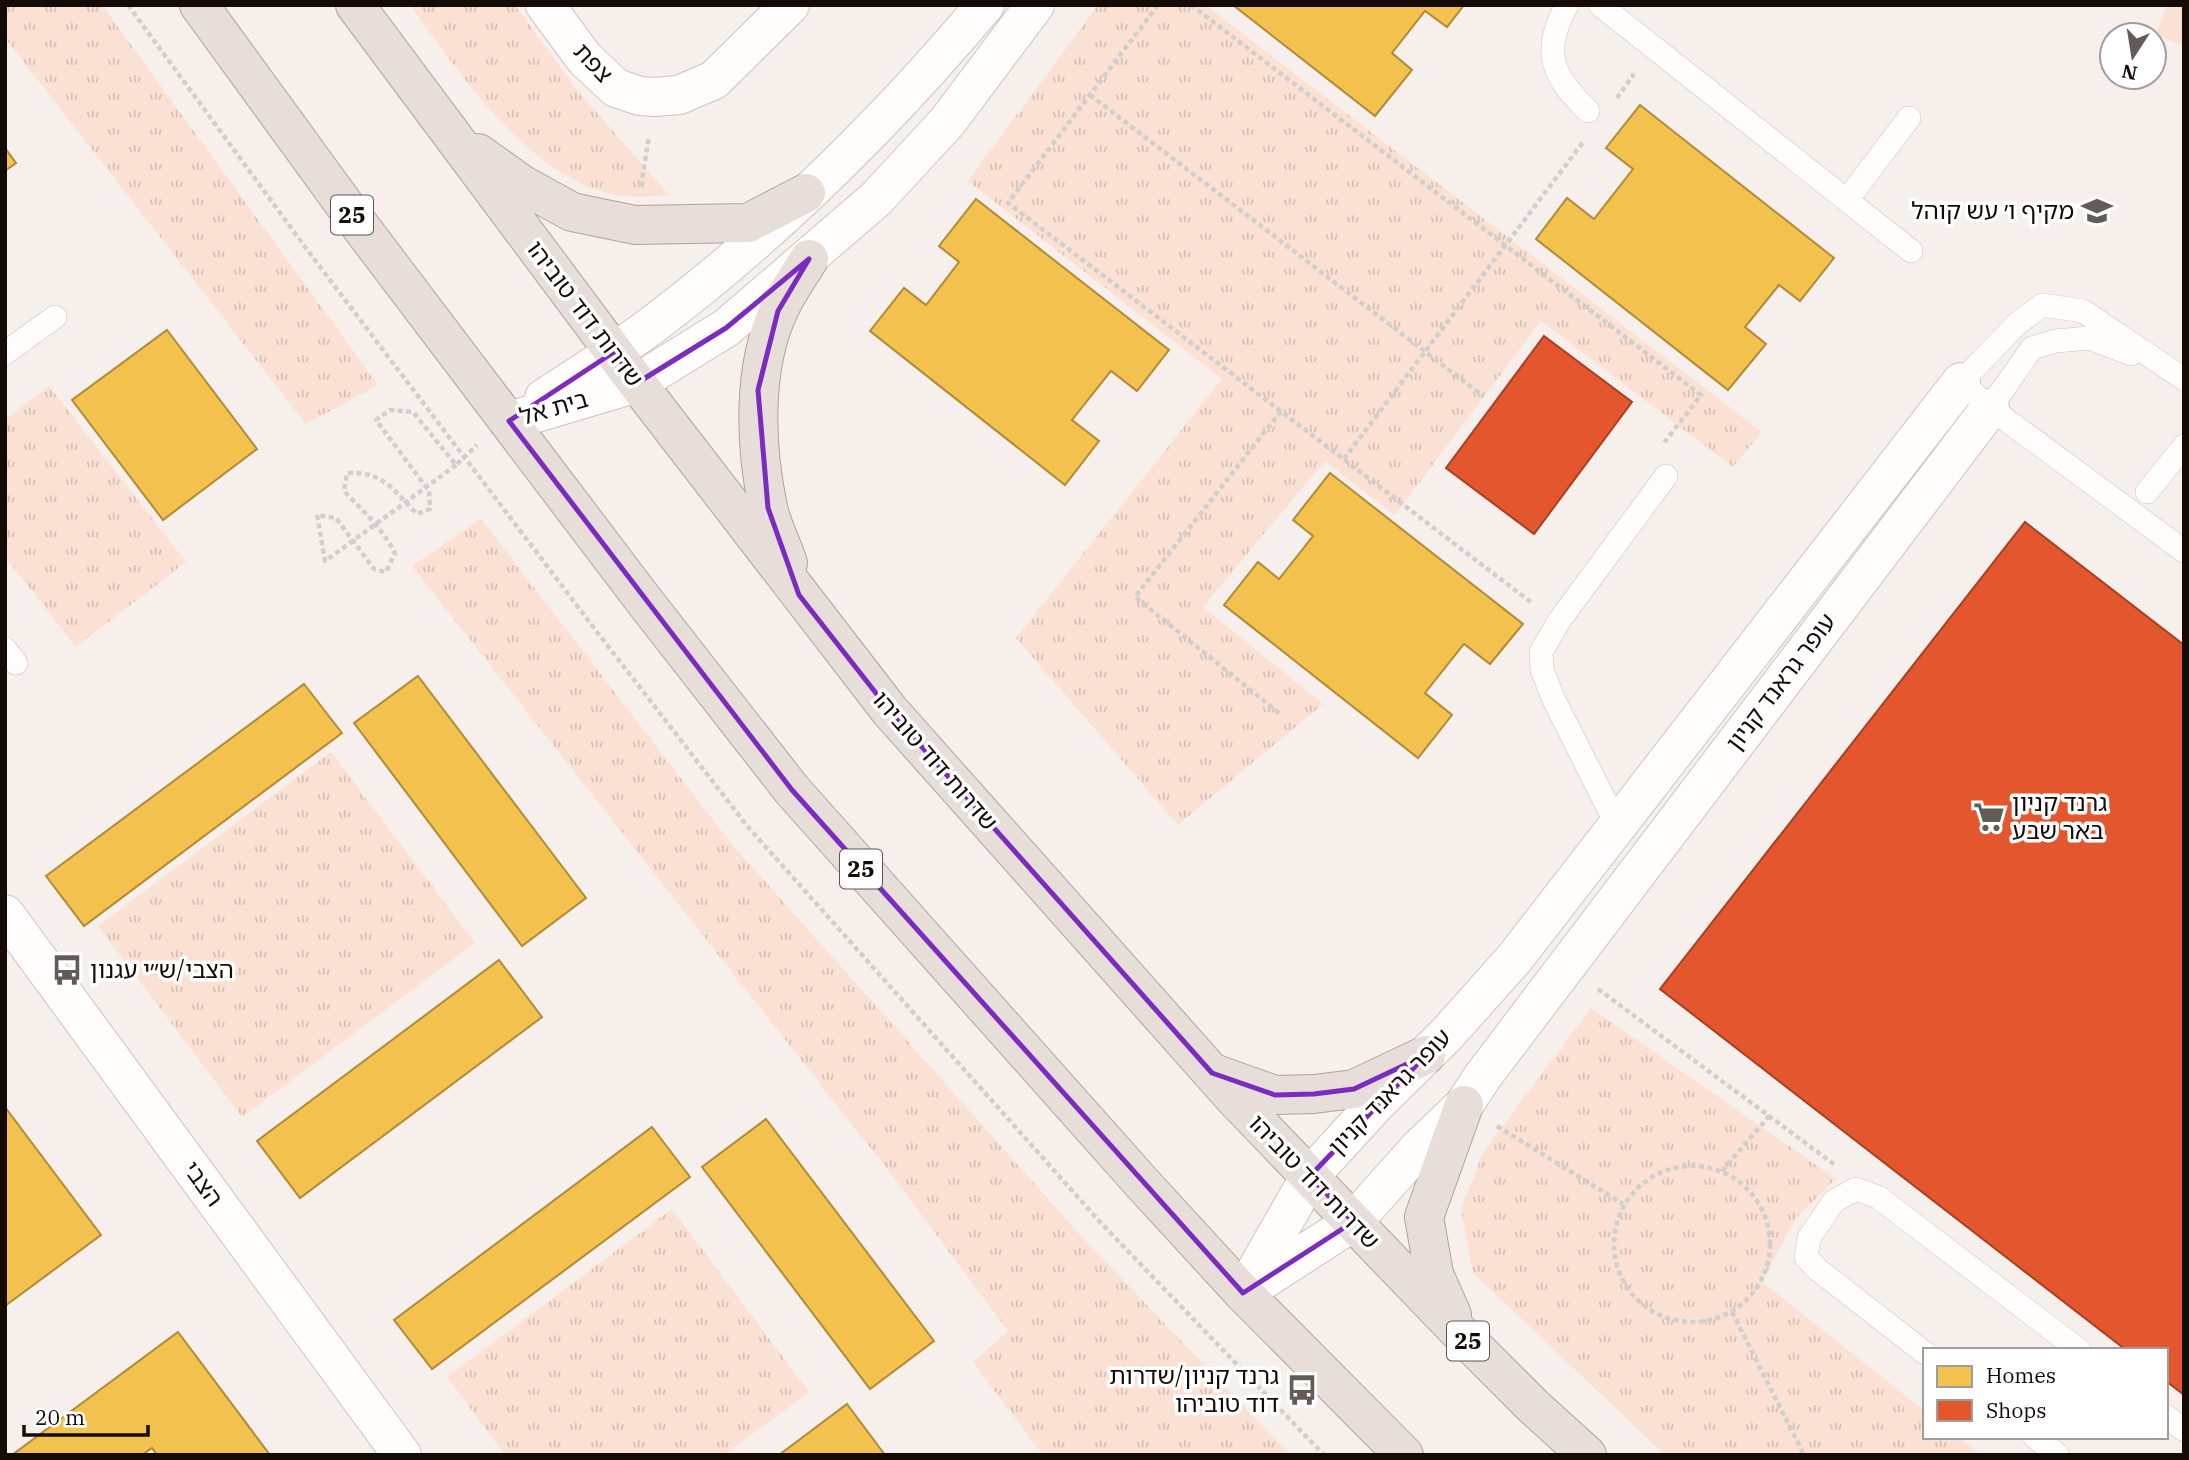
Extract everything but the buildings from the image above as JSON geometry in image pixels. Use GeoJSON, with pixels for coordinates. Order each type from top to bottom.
{"type":"FeatureCollection","features":[{"type":"Feature","properties":{"kind":"highway","name":"25"},"geometry":{"type":"LineString","coordinates":[[199,5],[354,218],[792,790],[956,977],[1243,1293],[1405,1455]]}},
{"type":"Feature","properties":{"kind":"highway","name":"שדרות דוד טוביהו"},"geometry":{"type":"LineString","coordinates":[[355,5],[637,383],[890,711],[1212,1073],[1460,1333],[1532,1406],[1587,1455]]}},
{"type":"Feature","properties":{"kind":"highway"},"geometry":{"type":"LineString","coordinates":[[446,130],[523,186],[572,212],[635,225],[748,223],[806,193]]}},
{"type":"Feature","properties":{"kind":"highway"},"geometry":{"type":"LineString","coordinates":[[799,595],[768,508],[761,452],[758,390],[778,311],[809,259]]}},
{"type":"Feature","properties":{"kind":"highway"},"geometry":{"type":"LineString","coordinates":[[1212,1073],[1275,1095],[1314,1094],[1354,1089],[1426,1055]]}},
{"type":"Feature","properties":{"kind":"highway"},"geometry":{"type":"LineString","coordinates":[[1460,1333],[1434,1275],[1423,1217],[1464,1105]]}},
{"type":"Feature","properties":{"kind":"street","name":"צפת"},"geometry":{"type":"LineString","coordinates":[[545,5],[584,59],[616,88],[640,96],[655,97],[679,95],[714,80],[790,5]]}},
{"type":"Feature","properties":{"kind":"street","name":"בית אל"},"geometry":{"type":"LineString","coordinates":[[509,421],[652,325],[754,241],[842,160],[985,5]]}},
{"type":"Feature","properties":{"kind":"street","name":"בית אל"},"geometry":{"type":"LineString","coordinates":[[509,421],[637,383],[726,328],[876,200],[948,121],[1035,5]]}},
{"type":"Feature","properties":{"kind":"street","name":"עופר גראנד קניון"},"geometry":{"type":"LineString","coordinates":[[1243,1293],[1310,1177],[1514,959],[1961,382]]}},
{"type":"Feature","properties":{"kind":"street","name":"עופר גראנד קניון"},"geometry":{"type":"LineString","coordinates":[[1243,1293],[1353,1222],[1419,1148],[1464,1105],[1482,1076],[1990,408]]}},
{"type":"Feature","properties":{"kind":"street","name":"הצבי"},"geometry":{"type":"LineString","coordinates":[[5,914],[402,1455]]}},
{"type":"Feature","properties":{"kind":"lane"},"geometry":{"type":"LineString","coordinates":[[1567,5],[1554,34],[1553,59],[1562,82],[1588,111]]}},
{"type":"Feature","properties":{"kind":"lane"},"geometry":{"type":"LineString","coordinates":[[1600,5],[1911,251]]}},
{"type":"Feature","properties":{"kind":"lane"},"geometry":{"type":"LineString","coordinates":[[1847,200],[1909,118]]}},
{"type":"Feature","properties":{"kind":"lane"},"geometry":{"type":"LineString","coordinates":[[2175,373],[2083,310],[2042,305],[2018,323],[1961,382],[1990,408],[2184,551]]}},
{"type":"Feature","properties":{"kind":"lane"},"geometry":{"type":"LineString","coordinates":[[5,353],[55,317]]}},
{"type":"Feature","properties":{"kind":"lane"},"geometry":{"type":"LineString","coordinates":[[1990,408],[2032,348],[2056,341],[2090,338],[2175,373]]}},
{"type":"Feature","properties":{"kind":"lane"},"geometry":{"type":"LineString","coordinates":[[2147,492],[2184,446]]}},
{"type":"Feature","properties":{"kind":"lane"},"geometry":{"type":"LineString","coordinates":[[1617,825],[1554,699],[1542,670],[1541,652],[1559,621],[1666,476]]}},
{"type":"Feature","properties":{"kind":"lane"},"geometry":{"type":"LineString","coordinates":[[1923,1351],[1817,1269],[1806,1256],[1809,1237],[1834,1201],[1856,1189],[1878,1197],[2071,1347]]}},
{"type":"Feature","properties":{"kind":"lane"},"geometry":{"type":"LineString","coordinates":[[2168,1418],[2184,1430]]}},
{"type":"Feature","properties":{"kind":"lane"},"geometry":{"type":"LineString","coordinates":[[2037,1439],[2057,1455]]}},
{"type":"Feature","properties":{"kind":"path"},"geometry":{"type":"LineString","coordinates":[[1158,5],[1008,203],[1535,606]]}},
{"type":"Feature","properties":{"kind":"path"},"geometry":{"type":"LineString","coordinates":[[1191,5],[1701,395],[1660,448]]}},
{"type":"Feature","properties":{"kind":"path"},"geometry":{"type":"LineString","coordinates":[[1613,103],[1654,48]]}},
{"type":"Feature","properties":{"kind":"path"},"geometry":{"type":"LineString","coordinates":[[1090,95],[1483,397]]}},
{"type":"Feature","properties":{"kind":"path"},"geometry":{"type":"LineString","coordinates":[[640,188],[649,136]]}},
{"type":"Feature","properties":{"kind":"path"},"geometry":{"type":"LineString","coordinates":[[1344,459],[1588,136]]}},
{"type":"Feature","properties":{"kind":"path"},"geometry":{"type":"LineString","coordinates":[[456,465],[414,412],[390,410],[376,420],[426,487],[429,491],[430,509],[417,514],[405,502],[385,480],[362,472],[347,473],[344,491],[376,524],[385,533],[395,553],[386,572],[374,569],[353,540],[336,518],[317,515],[325,561],[353,540],[376,524],[405,502],[426,487],[456,465],[463,456],[509,421]]}},
{"type":"Feature","properties":{"kind":"path"},"geometry":{"type":"LineString","coordinates":[[1279,713],[1135,597],[1281,411]]}},
{"type":"Feature","properties":{"kind":"path"},"geometry":{"type":"LineString","coordinates":[[1567,966],[1878,1197]]}},
{"type":"Feature","properties":{"kind":"path"},"geometry":{"type":"LineString","coordinates":[[1464,1105],[1623,1204]]}},
{"type":"Feature","properties":{"kind":"path"},"geometry":{"type":"LineString","coordinates":[[1722,1171],[1770,1115]]}},
{"type":"Feature","properties":{"kind":"path"},"geometry":{"type":"LineString","coordinates":[[1695,1166],[1722,1171],[1745,1186],[1761,1206],[1770,1231],[1770,1259],[1760,1285],[1732,1312],[1706,1322],[1679,1323],[1653,1313],[1631,1296],[1622,1283],[1614,1258],[1613,1230],[1623,1204],[1641,1184],[1667,1170],[1695,1166]]}},
{"type":"Feature","properties":{"kind":"path"},"geometry":{"type":"LineString","coordinates":[[1732,1312],[1804,1455]]}},
{"type":"Feature","properties":{"kind":"highlighted area"},"geometry":{"type":"Polygon","coordinates":[[[809,259],[778,311],[758,390],[768,508],[799,595],[890,711],[1212,1073],[1275,1095],[1314,1094],[1354,1089],[1426,1055],[1310,1176],[1353,1222],[1243,1293],[792,790],[509,421],[614,352],[637,383],[726,328],[809,259]]]}},
{"type":"Feature","properties":{"kind":"green space"},"geometry":{"type":"Polygon","coordinates":[[[5,5],[102,5],[378,385],[306,424],[5,38],[5,5]]]}},
{"type":"Feature","properties":{"kind":"green space"},"geometry":{"type":"Polygon","coordinates":[[[410,5],[515,5],[577,90],[670,196],[616,195],[584,184],[553,167],[498,119],[410,5]]]}},
{"type":"Feature","properties":{"kind":"green space"},"geometry":{"type":"Polygon","coordinates":[[[1098,5],[1205,5],[1762,432],[1733,467],[1541,321],[1395,515],[1325,461],[1203,607],[1323,704],[1178,825],[1016,638],[1222,379],[968,181],[1098,5]]]}},
{"type":"Feature","properties":{"kind":"green space"},"geometry":{"type":"Polygon","coordinates":[[[2167,5],[2184,5],[2184,46],[2168,40],[2168,21],[2161,21],[2167,5]]]}},
{"type":"Feature","properties":{"kind":"green space"},"geometry":{"type":"Polygon","coordinates":[[[49,386],[186,562],[76,647],[5,557],[5,420],[49,386]]]}},
{"type":"Feature","properties":{"kind":"green space"},"geometry":{"type":"Polygon","coordinates":[[[481,519],[730,842],[1082,1237],[1290,1455],[1043,1455],[973,1362],[1008,1331],[891,1174],[412,566],[481,519]]]}},
{"type":"Feature","properties":{"kind":"green space"},"geometry":{"type":"Polygon","coordinates":[[[331,752],[475,943],[242,1117],[98,926],[331,752]]]}},
{"type":"Feature","properties":{"kind":"green space"},"geometry":{"type":"Polygon","coordinates":[[[1591,1008],[1836,1179],[1795,1219],[1762,1282],[1923,1409],[1923,1439],[1960,1439],[1980,1455],[1665,1455],[1473,1273],[1461,1209],[1483,1153],[1591,1008]]]}},
{"type":"Feature","properties":{"kind":"green space"},"geometry":{"type":"Polygon","coordinates":[[[672,1209],[809,1392],[724,1455],[505,1455],[447,1377],[672,1209]]]}},
{"type":"Feature","properties":{"kind":"place","name":"מקיף ו׳ עש קוהל"},"geometry":{"type":"Point","coordinates":[2097,211]}},
{"type":"Feature","properties":{"kind":"place","name":"גרנד קניון באר שבע"},"geometry":{"type":"Point","coordinates":[1989,817]}},
{"type":"Feature","properties":{"kind":"place","name":"הצבי/ש״י עגנון"},"geometry":{"type":"Point","coordinates":[67,970]}},
{"type":"Feature","properties":{"kind":"place","name":"גרנד קניון/שדרות דוד טוביהו"},"geometry":{"type":"Point","coordinates":[1302,1390]}}]}
